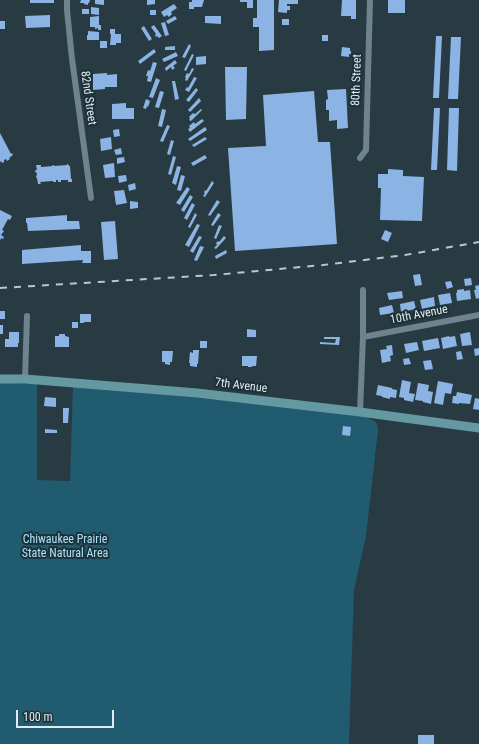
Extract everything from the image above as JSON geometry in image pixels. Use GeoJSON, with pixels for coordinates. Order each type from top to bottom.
{"type":"FeatureCollection","features":[{"type":"Feature","properties":{"kind":"street","name":"82nd Street"},"geometry":{"type":"LineString","coordinates":[[67,0],[72,59],[91,198]]}},
{"type":"Feature","properties":{"kind":"street","name":"80th Street"},"geometry":{"type":"LineString","coordinates":[[360,158],[366,150],[370,0]]}},
{"type":"Feature","properties":{"kind":"street"},"geometry":{"type":"LineString","coordinates":[[360,412],[363,290]]}},
{"type":"Feature","properties":{"kind":"street","name":"10th Avenue"},"geometry":{"type":"LineString","coordinates":[[363,337],[479,315]]}},
{"type":"Feature","properties":{"kind":"street"},"geometry":{"type":"LineString","coordinates":[[25,380],[27,316]]}},
{"type":"Feature","properties":{"kind":"street","name":"7th Avenue"},"geometry":{"type":"LineString","coordinates":[[0,379],[197,393],[360,412],[479,428]]}},
{"type":"Feature","properties":{"kind":"green space","name":"Chiwaukee Prairie State Natural Area"},"geometry":{"type":"Polygon","coordinates":[[[0,382],[37,384],[37,480],[70,481],[73,386],[264,404],[366,417],[377,424],[378,430],[366,536],[354,590],[349,744],[0,744],[0,382]]]}},
{"type":"Feature","properties":{"kind":"building"},"geometry":{"type":"Polygon","coordinates":[[[30,0],[54,0],[54,3],[30,3],[30,0]]]}},
{"type":"Feature","properties":{"kind":"building"},"geometry":{"type":"Polygon","coordinates":[[[81,0],[90,0],[88,5],[80,3],[81,0]]]}},
{"type":"Feature","properties":{"kind":"building"},"geometry":{"type":"Polygon","coordinates":[[[95,0],[104,0],[104,5],[95,4],[95,0]]]}},
{"type":"Feature","properties":{"kind":"building"},"geometry":{"type":"Polygon","coordinates":[[[147,0],[155,0],[155,4],[147,5],[147,0]]]}},
{"type":"Feature","properties":{"kind":"building"},"geometry":{"type":"Polygon","coordinates":[[[192,0],[204,0],[202,7],[194,7],[194,9],[189,9],[189,2],[192,2],[192,0]]]}},
{"type":"Feature","properties":{"kind":"building"},"geometry":{"type":"Polygon","coordinates":[[[240,0],[253,0],[253,8],[247,8],[247,2],[240,2],[240,0]]]}},
{"type":"Feature","properties":{"kind":"building"},"geometry":{"type":"Polygon","coordinates":[[[257,0],[274,0],[274,50],[259,51],[259,27],[253,27],[253,18],[257,18],[257,0]]]}},
{"type":"Feature","properties":{"kind":"building"},"geometry":{"type":"Polygon","coordinates":[[[279,0],[298,0],[298,4],[287,4],[287,6],[290,6],[290,10],[287,10],[287,13],[278,12],[279,0]]]}},
{"type":"Feature","properties":{"kind":"building"},"geometry":{"type":"Polygon","coordinates":[[[342,0],[356,0],[356,19],[351,19],[351,16],[341,16],[342,0]]]}},
{"type":"Feature","properties":{"kind":"building"},"geometry":{"type":"Polygon","coordinates":[[[388,0],[405,0],[405,13],[388,13],[388,0]]]}},
{"type":"Feature","properties":{"kind":"building"},"geometry":{"type":"Polygon","coordinates":[[[174,4],[177,8],[171,12],[172,14],[169,17],[167,15],[164,17],[161,12],[174,4]]]}},
{"type":"Feature","properties":{"kind":"building"},"geometry":{"type":"Polygon","coordinates":[[[91,7],[99,8],[99,15],[91,14],[91,7]]]}},
{"type":"Feature","properties":{"kind":"building"},"geometry":{"type":"Polygon","coordinates":[[[82,9],[89,9],[89,14],[82,14],[82,9]]]}},
{"type":"Feature","properties":{"kind":"building"},"geometry":{"type":"Polygon","coordinates":[[[150,10],[156,10],[156,15],[150,15],[150,10]]]}},
{"type":"Feature","properties":{"kind":"building"},"geometry":{"type":"Polygon","coordinates":[[[50,15],[50,27],[26,28],[25,16],[50,15]]]}},
{"type":"Feature","properties":{"kind":"building"},"geometry":{"type":"Polygon","coordinates":[[[99,16],[99,25],[101,25],[101,30],[98,30],[98,28],[95,29],[95,27],[90,27],[90,17],[99,16]]]}},
{"type":"Feature","properties":{"kind":"building"},"geometry":{"type":"Polygon","coordinates":[[[175,16],[177,19],[168,24],[166,21],[175,16]]]}},
{"type":"Feature","properties":{"kind":"building"},"geometry":{"type":"Polygon","coordinates":[[[205,16],[221,16],[221,24],[205,23],[205,16]]]}},
{"type":"Feature","properties":{"kind":"building"},"geometry":{"type":"Polygon","coordinates":[[[282,19],[289,19],[289,25],[282,25],[282,19]]]}},
{"type":"Feature","properties":{"kind":"building"},"geometry":{"type":"Polygon","coordinates":[[[0,21],[5,21],[5,29],[0,29],[0,21]]]}},
{"type":"Feature","properties":{"kind":"building"},"geometry":{"type":"Polygon","coordinates":[[[165,22],[169,35],[165,36],[161,23],[165,22]]]}},
{"type":"Feature","properties":{"kind":"building"},"geometry":{"type":"Polygon","coordinates":[[[154,25],[162,36],[159,38],[157,36],[156,37],[156,34],[151,27],[154,25]]]}},
{"type":"Feature","properties":{"kind":"building"},"geometry":{"type":"Polygon","coordinates":[[[144,26],[152,39],[149,41],[141,28],[144,26]]]}},
{"type":"Feature","properties":{"kind":"building"},"geometry":{"type":"Polygon","coordinates":[[[110,29],[115,29],[115,34],[121,34],[121,43],[110,45],[110,29]]]}},
{"type":"Feature","properties":{"kind":"building"},"geometry":{"type":"Polygon","coordinates":[[[88,31],[99,32],[99,40],[87,40],[88,31]]]}},
{"type":"Feature","properties":{"kind":"building"},"geometry":{"type":"Polygon","coordinates":[[[322,35],[328,35],[328,41],[322,41],[322,35]]]}},
{"type":"Feature","properties":{"kind":"building"},"geometry":{"type":"Polygon","coordinates":[[[436,36],[442,36],[439,98],[433,98],[436,36]]]}},
{"type":"Feature","properties":{"kind":"building"},"geometry":{"type":"Polygon","coordinates":[[[451,37],[461,37],[458,99],[448,99],[451,37]]]}},
{"type":"Feature","properties":{"kind":"building"},"geometry":{"type":"Polygon","coordinates":[[[100,41],[107,41],[107,48],[100,48],[100,41]]]}},
{"type":"Feature","properties":{"kind":"building"},"geometry":{"type":"Polygon","coordinates":[[[189,44],[191,46],[185,58],[182,57],[189,44]]]}},
{"type":"Feature","properties":{"kind":"building"},"geometry":{"type":"Polygon","coordinates":[[[175,46],[175,50],[165,50],[165,47],[175,46]]]}},
{"type":"Feature","properties":{"kind":"building"},"geometry":{"type":"Polygon","coordinates":[[[342,47],[350,48],[351,54],[349,54],[349,57],[341,56],[342,47]]]}},
{"type":"Feature","properties":{"kind":"building"},"geometry":{"type":"Polygon","coordinates":[[[154,49],[156,52],[140,64],[138,61],[154,49]]]}},
{"type":"Feature","properties":{"kind":"building"},"geometry":{"type":"Polygon","coordinates":[[[176,52],[178,56],[164,62],[162,59],[176,52]]]}},
{"type":"Feature","properties":{"kind":"building"},"geometry":{"type":"Polygon","coordinates":[[[192,54],[194,55],[186,71],[184,70],[192,54]]]}},
{"type":"Feature","properties":{"kind":"building"},"geometry":{"type":"Polygon","coordinates":[[[206,56],[206,64],[196,65],[196,57],[206,56]]]}},
{"type":"Feature","properties":{"kind":"building"},"geometry":{"type":"Polygon","coordinates":[[[175,60],[177,63],[173,66],[175,68],[172,70],[171,67],[166,71],[165,68],[175,60]]]}},
{"type":"Feature","properties":{"kind":"building"},"geometry":{"type":"Polygon","coordinates":[[[153,62],[157,63],[151,82],[147,81],[148,76],[146,76],[148,70],[150,71],[153,62]]]}},
{"type":"Feature","properties":{"kind":"building"},"geometry":{"type":"Polygon","coordinates":[[[225,67],[247,67],[246,119],[226,120],[225,67]]]}},
{"type":"Feature","properties":{"kind":"building"},"geometry":{"type":"Polygon","coordinates":[[[192,68],[194,69],[187,81],[185,80],[185,77],[187,73],[189,74],[192,68]]]}},
{"type":"Feature","properties":{"kind":"building"},"geometry":{"type":"Polygon","coordinates":[[[107,73],[107,75],[117,74],[117,87],[105,87],[105,89],[93,90],[93,74],[107,73]]]}},
{"type":"Feature","properties":{"kind":"building"},"geometry":{"type":"Polygon","coordinates":[[[194,77],[197,78],[189,92],[185,90],[187,87],[188,88],[194,77]]]}},
{"type":"Feature","properties":{"kind":"building"},"geometry":{"type":"Polygon","coordinates":[[[156,78],[160,80],[153,98],[149,97],[156,78]]]}},
{"type":"Feature","properties":{"kind":"building"},"geometry":{"type":"Polygon","coordinates":[[[172,81],[175,81],[179,99],[175,100],[172,81]]]}},
{"type":"Feature","properties":{"kind":"building"},"geometry":{"type":"Polygon","coordinates":[[[196,88],[198,90],[189,102],[186,100],[196,88]]]}},
{"type":"Feature","properties":{"kind":"building"},"geometry":{"type":"Polygon","coordinates":[[[346,89],[348,128],[337,129],[337,120],[329,121],[329,110],[326,110],[326,100],[328,99],[327,90],[346,89]]]}},
{"type":"Feature","properties":{"kind":"building"},"geometry":{"type":"Polygon","coordinates":[[[160,91],[164,92],[159,108],[155,107],[160,91]]]}},
{"type":"Feature","properties":{"kind":"building"},"geometry":{"type":"Polygon","coordinates":[[[314,91],[318,142],[330,142],[337,244],[235,251],[228,148],[266,146],[263,95],[314,91]]]}},
{"type":"Feature","properties":{"kind":"building"},"geometry":{"type":"Polygon","coordinates":[[[199,98],[201,101],[190,112],[188,110],[199,98]]]}},
{"type":"Feature","properties":{"kind":"building"},"geometry":{"type":"Polygon","coordinates":[[[146,99],[150,101],[146,109],[143,108],[146,99]]]}},
{"type":"Feature","properties":{"kind":"building"},"geometry":{"type":"Polygon","coordinates":[[[126,103],[126,108],[134,108],[134,119],[112,119],[112,104],[126,103]]]}},
{"type":"Feature","properties":{"kind":"building"},"geometry":{"type":"Polygon","coordinates":[[[434,108],[440,108],[437,170],[431,170],[434,108]]]}},
{"type":"Feature","properties":{"kind":"building"},"geometry":{"type":"Polygon","coordinates":[[[449,108],[459,108],[457,171],[447,170],[449,108]]]}},
{"type":"Feature","properties":{"kind":"building"},"geometry":{"type":"Polygon","coordinates":[[[162,109],[166,110],[162,127],[158,126],[162,109]]]}},
{"type":"Feature","properties":{"kind":"building"},"geometry":{"type":"Polygon","coordinates":[[[201,109],[202,110],[191,121],[189,120],[189,117],[193,113],[195,114],[201,109]]]}},
{"type":"Feature","properties":{"kind":"building"},"geometry":{"type":"Polygon","coordinates":[[[202,119],[204,121],[190,132],[188,129],[190,128],[189,126],[202,119]]]}},
{"type":"Feature","properties":{"kind":"building"},"geometry":{"type":"Polygon","coordinates":[[[167,125],[170,126],[163,142],[160,141],[167,125]]]}},
{"type":"Feature","properties":{"kind":"building"},"geometry":{"type":"Polygon","coordinates":[[[205,127],[207,130],[190,141],[188,139],[205,127]]]}},
{"type":"Feature","properties":{"kind":"building"},"geometry":{"type":"Polygon","coordinates":[[[119,129],[120,136],[114,137],[113,130],[119,129]]]}},
{"type":"Feature","properties":{"kind":"building"},"geometry":{"type":"Polygon","coordinates":[[[0,133],[11,154],[12,153],[13,155],[9,158],[10,159],[7,161],[6,159],[4,160],[2,163],[1,161],[0,162],[0,133]]]}},
{"type":"Feature","properties":{"kind":"building"},"geometry":{"type":"Polygon","coordinates":[[[111,137],[112,149],[101,151],[100,139],[111,137]]]}},
{"type":"Feature","properties":{"kind":"building"},"geometry":{"type":"Polygon","coordinates":[[[205,137],[207,139],[194,147],[192,145],[205,137]]]}},
{"type":"Feature","properties":{"kind":"building"},"geometry":{"type":"Polygon","coordinates":[[[171,140],[174,141],[170,155],[167,154],[171,140]]]}},
{"type":"Feature","properties":{"kind":"building"},"geometry":{"type":"Polygon","coordinates":[[[121,148],[122,154],[116,155],[114,150],[121,148]]]}},
{"type":"Feature","properties":{"kind":"building"},"geometry":{"type":"Polygon","coordinates":[[[205,155],[207,158],[193,166],[191,163],[205,155]]]}},
{"type":"Feature","properties":{"kind":"building"},"geometry":{"type":"Polygon","coordinates":[[[173,156],[176,157],[171,175],[168,174],[173,156]]]}},
{"type":"Feature","properties":{"kind":"building"},"geometry":{"type":"Polygon","coordinates":[[[124,157],[125,162],[117,164],[117,158],[124,157]]]}},
{"type":"Feature","properties":{"kind":"building"},"geometry":{"type":"Polygon","coordinates":[[[114,163],[115,177],[105,178],[103,165],[114,163]]]}},
{"type":"Feature","properties":{"kind":"building"},"geometry":{"type":"Polygon","coordinates":[[[67,164],[70,166],[72,182],[68,182],[68,180],[61,180],[61,182],[58,182],[58,180],[56,180],[56,182],[40,182],[41,184],[38,184],[36,178],[37,173],[35,170],[37,170],[36,165],[41,165],[41,167],[67,164]]]}},
{"type":"Feature","properties":{"kind":"building"},"geometry":{"type":"Polygon","coordinates":[[[177,166],[181,167],[176,185],[172,183],[177,166]]]}},
{"type":"Feature","properties":{"kind":"building"},"geometry":{"type":"Polygon","coordinates":[[[388,169],[403,170],[403,176],[424,177],[422,221],[380,220],[381,188],[378,188],[378,174],[388,174],[388,169]]]}},
{"type":"Feature","properties":{"kind":"building"},"geometry":{"type":"Polygon","coordinates":[[[126,175],[127,181],[119,183],[118,176],[126,175]]]}},
{"type":"Feature","properties":{"kind":"building"},"geometry":{"type":"Polygon","coordinates":[[[181,175],[185,176],[181,191],[177,190],[181,175]]]}},
{"type":"Feature","properties":{"kind":"building"},"geometry":{"type":"Polygon","coordinates":[[[212,181],[214,183],[205,197],[203,196],[205,190],[206,191],[212,181]]]}},
{"type":"Feature","properties":{"kind":"building"},"geometry":{"type":"Polygon","coordinates":[[[135,183],[136,189],[129,191],[128,185],[135,183]]]}},
{"type":"Feature","properties":{"kind":"building"},"geometry":{"type":"Polygon","coordinates":[[[187,187],[190,189],[180,205],[176,203],[187,187]]]}},
{"type":"Feature","properties":{"kind":"building"},"geometry":{"type":"Polygon","coordinates":[[[124,190],[127,203],[116,205],[114,191],[124,190]]]}},
{"type":"Feature","properties":{"kind":"building"},"geometry":{"type":"Polygon","coordinates":[[[190,195],[193,197],[184,212],[181,210],[190,195]]]}},
{"type":"Feature","properties":{"kind":"building"},"geometry":{"type":"Polygon","coordinates":[[[217,200],[220,202],[210,216],[208,215],[217,200]]]}},
{"type":"Feature","properties":{"kind":"building"},"geometry":{"type":"Polygon","coordinates":[[[130,201],[138,202],[138,208],[130,209],[130,201]]]}},
{"type":"Feature","properties":{"kind":"building"},"geometry":{"type":"Polygon","coordinates":[[[192,203],[195,205],[187,220],[184,218],[192,203]]]}},
{"type":"Feature","properties":{"kind":"building"},"geometry":{"type":"Polygon","coordinates":[[[0,210],[12,216],[10,220],[8,219],[2,230],[4,231],[1,235],[4,237],[3,239],[1,238],[0,241],[0,210]]]}},
{"type":"Feature","properties":{"kind":"building"},"geometry":{"type":"Polygon","coordinates":[[[195,213],[197,215],[190,228],[188,227],[195,213]]]}},
{"type":"Feature","properties":{"kind":"building"},"geometry":{"type":"Polygon","coordinates":[[[218,213],[221,215],[213,226],[211,225],[218,213]]]}},
{"type":"Feature","properties":{"kind":"building"},"geometry":{"type":"Polygon","coordinates":[[[67,215],[67,221],[79,221],[80,229],[28,231],[26,218],[67,215]]]}},
{"type":"Feature","properties":{"kind":"building"},"geometry":{"type":"Polygon","coordinates":[[[115,221],[118,259],[104,260],[101,222],[115,221]]]}},
{"type":"Feature","properties":{"kind":"building"},"geometry":{"type":"Polygon","coordinates":[[[197,224],[200,225],[189,247],[185,245],[197,224]]]}},
{"type":"Feature","properties":{"kind":"building"},"geometry":{"type":"Polygon","coordinates":[[[219,225],[222,226],[216,239],[214,238],[219,225]]]}},
{"type":"Feature","properties":{"kind":"building"},"geometry":{"type":"Polygon","coordinates":[[[385,230],[392,233],[388,242],[381,239],[385,230]]]}},
{"type":"Feature","properties":{"kind":"building"},"geometry":{"type":"Polygon","coordinates":[[[199,236],[202,237],[193,253],[190,251],[199,236]]]}},
{"type":"Feature","properties":{"kind":"building"},"geometry":{"type":"Polygon","coordinates":[[[224,236],[226,238],[216,249],[214,248],[217,245],[216,243],[218,241],[219,242],[224,236]]]}},
{"type":"Feature","properties":{"kind":"building"},"geometry":{"type":"Polygon","coordinates":[[[81,245],[81,251],[91,251],[91,263],[82,263],[83,260],[22,264],[22,250],[81,245]]]}},
{"type":"Feature","properties":{"kind":"building"},"geometry":{"type":"Polygon","coordinates":[[[200,246],[204,247],[197,261],[194,260],[200,246]]]}},
{"type":"Feature","properties":{"kind":"building"},"geometry":{"type":"Polygon","coordinates":[[[226,250],[227,253],[216,259],[215,256],[226,250]]]}},
{"type":"Feature","properties":{"kind":"building"},"geometry":{"type":"Polygon","coordinates":[[[420,274],[422,285],[415,286],[413,275],[420,274]]]}},
{"type":"Feature","properties":{"kind":"building"},"geometry":{"type":"Polygon","coordinates":[[[471,278],[472,285],[465,286],[464,279],[471,278]]]}},
{"type":"Feature","properties":{"kind":"building"},"geometry":{"type":"Polygon","coordinates":[[[451,281],[453,287],[447,289],[445,282],[451,281]]]}},
{"type":"Feature","properties":{"kind":"building"},"geometry":{"type":"Polygon","coordinates":[[[479,285],[479,298],[476,299],[474,290],[476,290],[475,286],[479,285]]]}},
{"type":"Feature","properties":{"kind":"building"},"geometry":{"type":"Polygon","coordinates":[[[464,289],[464,291],[470,290],[471,299],[457,301],[457,290],[464,289]]]}},
{"type":"Feature","properties":{"kind":"building"},"geometry":{"type":"Polygon","coordinates":[[[402,291],[403,298],[389,300],[387,293],[402,291]]]}},
{"type":"Feature","properties":{"kind":"building"},"geometry":{"type":"Polygon","coordinates":[[[450,293],[452,303],[440,305],[438,295],[450,293]]]}},
{"type":"Feature","properties":{"kind":"building"},"geometry":{"type":"Polygon","coordinates":[[[434,297],[435,306],[422,309],[420,300],[434,297]]]}},
{"type":"Feature","properties":{"kind":"building"},"geometry":{"type":"Polygon","coordinates":[[[414,301],[416,309],[401,312],[400,304],[414,301]]]}},
{"type":"Feature","properties":{"kind":"building"},"geometry":{"type":"Polygon","coordinates":[[[392,305],[394,313],[380,315],[379,308],[392,305]]]}},
{"type":"Feature","properties":{"kind":"building"},"geometry":{"type":"Polygon","coordinates":[[[0,311],[5,311],[5,319],[0,319],[0,311]]]}},
{"type":"Feature","properties":{"kind":"building"},"geometry":{"type":"Polygon","coordinates":[[[80,314],[91,314],[91,322],[80,323],[80,314]]]}},
{"type":"Feature","properties":{"kind":"building"},"geometry":{"type":"Polygon","coordinates":[[[72,322],[78,322],[78,328],[72,328],[72,322]]]}},
{"type":"Feature","properties":{"kind":"building"},"geometry":{"type":"Polygon","coordinates":[[[0,325],[3,325],[3,334],[0,334],[0,325]]]}},
{"type":"Feature","properties":{"kind":"building"},"geometry":{"type":"Polygon","coordinates":[[[247,329],[256,330],[256,337],[247,337],[247,329]]]}},
{"type":"Feature","properties":{"kind":"building"},"geometry":{"type":"Polygon","coordinates":[[[9,332],[19,332],[18,347],[5,347],[5,339],[9,339],[9,332]]]}},
{"type":"Feature","properties":{"kind":"building"},"geometry":{"type":"Polygon","coordinates":[[[470,332],[472,345],[462,346],[460,334],[470,332]]]}},
{"type":"Feature","properties":{"kind":"building"},"geometry":{"type":"Polygon","coordinates":[[[59,334],[65,334],[65,336],[69,337],[69,347],[55,347],[55,336],[59,336],[59,334]]]}},
{"type":"Feature","properties":{"kind":"building"},"geometry":{"type":"Polygon","coordinates":[[[455,336],[457,346],[443,349],[441,338],[455,336]]]}},
{"type":"Feature","properties":{"kind":"building"},"geometry":{"type":"Polygon","coordinates":[[[324,337],[340,337],[339,345],[320,344],[320,342],[335,343],[336,339],[324,339],[324,337]]]}},
{"type":"Feature","properties":{"kind":"building"},"geometry":{"type":"Polygon","coordinates":[[[438,338],[440,348],[424,351],[422,341],[438,338]]]}},
{"type":"Feature","properties":{"kind":"building"},"geometry":{"type":"Polygon","coordinates":[[[200,341],[207,341],[207,348],[200,348],[200,341]]]}},
{"type":"Feature","properties":{"kind":"building"},"geometry":{"type":"Polygon","coordinates":[[[417,342],[419,350],[406,353],[404,344],[417,342]]]}},
{"type":"Feature","properties":{"kind":"building"},"geometry":{"type":"Polygon","coordinates":[[[392,345],[393,355],[390,356],[391,361],[382,363],[380,350],[387,349],[386,346],[392,345]]]}},
{"type":"Feature","properties":{"kind":"building"},"geometry":{"type":"Polygon","coordinates":[[[479,348],[479,355],[475,356],[474,349],[479,348]]]}},
{"type":"Feature","properties":{"kind":"building"},"geometry":{"type":"Polygon","coordinates":[[[193,350],[199,350],[197,367],[190,366],[189,363],[190,352],[193,353],[193,350]]]}},
{"type":"Feature","properties":{"kind":"building"},"geometry":{"type":"Polygon","coordinates":[[[162,351],[173,351],[172,362],[170,362],[170,365],[162,362],[162,351]]]}},
{"type":"Feature","properties":{"kind":"building"},"geometry":{"type":"Polygon","coordinates":[[[461,351],[463,359],[457,360],[456,352],[461,351]]]}},
{"type":"Feature","properties":{"kind":"building"},"geometry":{"type":"Polygon","coordinates":[[[242,356],[257,356],[256,366],[242,366],[242,356]]]}},
{"type":"Feature","properties":{"kind":"building"},"geometry":{"type":"Polygon","coordinates":[[[409,358],[411,364],[404,365],[403,359],[409,358]]]}},
{"type":"Feature","properties":{"kind":"building"},"geometry":{"type":"Polygon","coordinates":[[[431,360],[433,369],[425,370],[423,361],[431,360]]]}},
{"type":"Feature","properties":{"kind":"building"},"geometry":{"type":"Polygon","coordinates":[[[402,380],[411,382],[409,393],[415,394],[413,402],[399,397],[402,380]]]}},
{"type":"Feature","properties":{"kind":"building"},"geometry":{"type":"Polygon","coordinates":[[[438,381],[453,384],[451,394],[445,393],[443,405],[434,403],[438,381]]]}},
{"type":"Feature","properties":{"kind":"building"},"geometry":{"type":"Polygon","coordinates":[[[418,383],[429,385],[428,391],[433,392],[431,404],[415,400],[418,383]]]}},
{"type":"Feature","properties":{"kind":"building"},"geometry":{"type":"Polygon","coordinates":[[[378,385],[397,390],[396,398],[390,397],[390,399],[376,395],[378,385]]]}},
{"type":"Feature","properties":{"kind":"building"},"geometry":{"type":"Polygon","coordinates":[[[457,392],[472,395],[470,404],[452,403],[453,396],[456,396],[457,392]]]}},
{"type":"Feature","properties":{"kind":"building"},"geometry":{"type":"Polygon","coordinates":[[[45,397],[56,398],[56,407],[44,406],[45,397]]]}},
{"type":"Feature","properties":{"kind":"building"},"geometry":{"type":"Polygon","coordinates":[[[475,398],[479,399],[479,410],[473,409],[475,398]]]}},
{"type":"Feature","properties":{"kind":"building"},"geometry":{"type":"Polygon","coordinates":[[[63,408],[69,408],[68,423],[63,423],[63,408]]]}},
{"type":"Feature","properties":{"kind":"building"},"geometry":{"type":"Polygon","coordinates":[[[343,426],[351,427],[350,436],[342,435],[343,426]]]}},
{"type":"Feature","properties":{"kind":"building"},"geometry":{"type":"Polygon","coordinates":[[[45,429],[57,430],[57,433],[45,433],[45,429]]]}},
{"type":"Feature","properties":{"kind":"building"},"geometry":{"type":"Polygon","coordinates":[[[418,735],[434,735],[434,744],[418,744],[418,735]]]}},
{"type":"Feature","properties":{"kind":"railway"},"geometry":{"type":"LineString","coordinates":[[0,288],[214,275],[323,265],[405,255],[479,242]]}}]}
